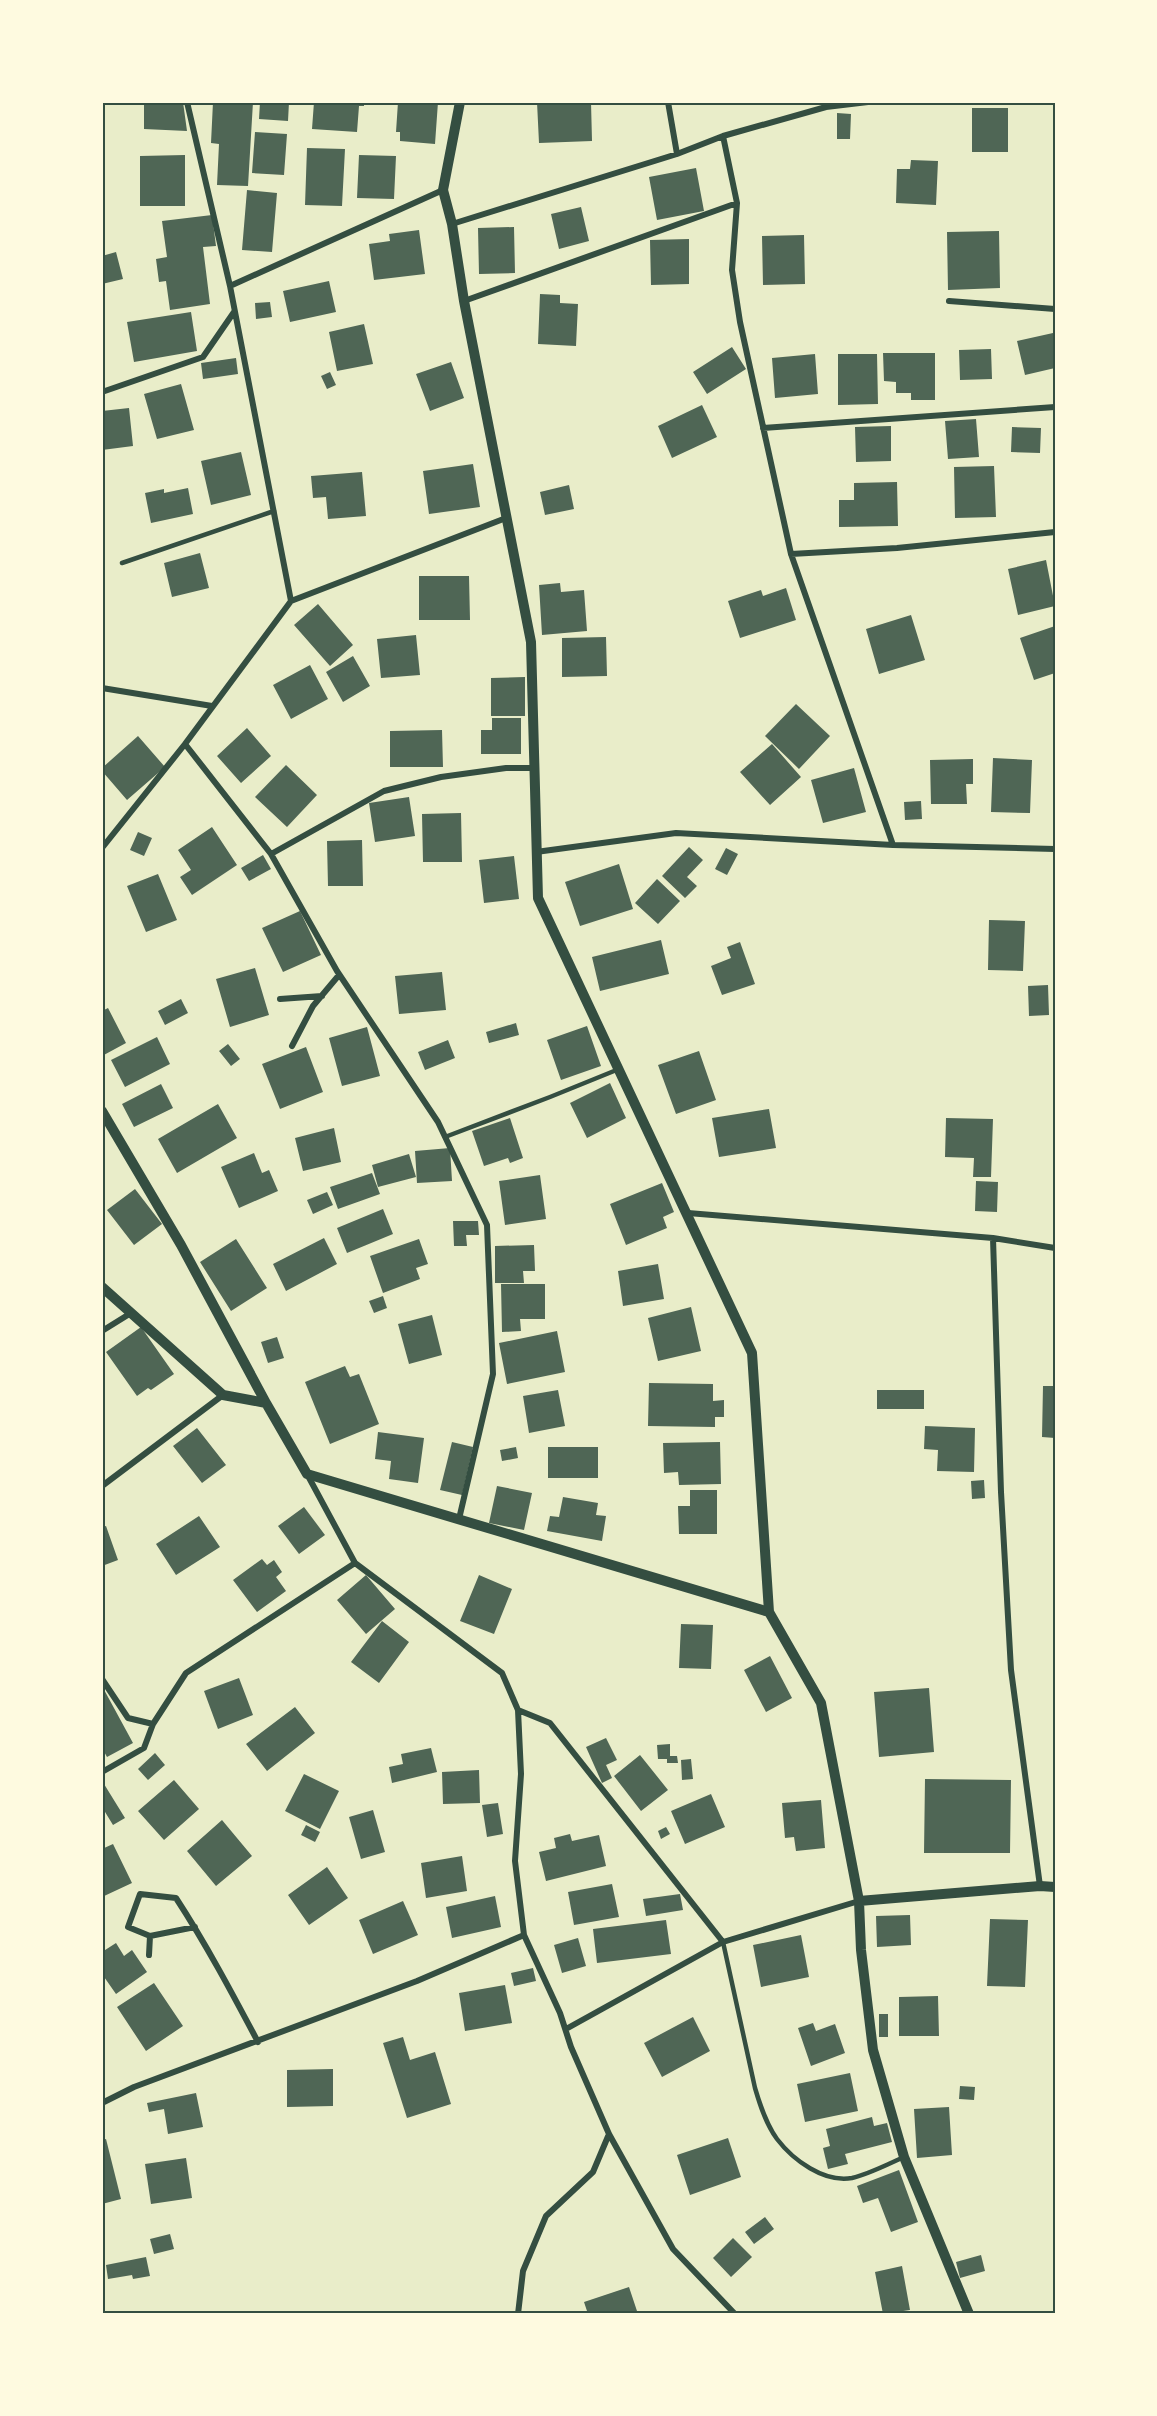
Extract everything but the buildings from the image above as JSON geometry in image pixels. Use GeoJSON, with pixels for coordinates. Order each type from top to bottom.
{"type":"FeatureCollection","features":[{"type":"Feature","properties":{"kind":"street"},"geometry":{"type":"LineString","coordinates":[[187,102],[230,286],[291,601]]}},
{"type":"Feature","properties":{"kind":"street"},"geometry":{"type":"LineString","coordinates":[[460,102],[444,190],[531,642],[538,898],[752,1353],[769,1612],[821,1703],[859,1901],[861,1950],[873,2050],[904,2157],[969,2314]]}},
{"type":"Feature","properties":{"kind":"street"},"geometry":{"type":"LineString","coordinates":[[668,102],[677,154]]}},
{"type":"Feature","properties":{"kind":"street"},"geometry":{"type":"LineString","coordinates":[[452,224],[677,154],[723,136],[826,107],[868,102]]}},
{"type":"Feature","properties":{"kind":"street"},"geometry":{"type":"LineString","coordinates":[[723,136],[737,203],[732,270],[740,322],[791,554],[893,845]]}},
{"type":"Feature","properties":{"kind":"street"},"geometry":{"type":"LineString","coordinates":[[230,286],[444,190]]}},
{"type":"Feature","properties":{"kind":"street"},"geometry":{"type":"LineString","coordinates":[[464,301],[737,203]]}},
{"type":"Feature","properties":{"kind":"street"},"geometry":{"type":"LineString","coordinates":[[949,301],[1055,309]]}},
{"type":"Feature","properties":{"kind":"street"},"geometry":{"type":"LineString","coordinates":[[102,392],[203,357],[234,312]]}},
{"type":"Feature","properties":{"kind":"street"},"geometry":{"type":"LineString","coordinates":[[763,428],[1055,407]]}},
{"type":"Feature","properties":{"kind":"street"},"geometry":{"type":"LineString","coordinates":[[102,848],[185,744],[291,601],[506,518]]}},
{"type":"Feature","properties":{"kind":"street"},"geometry":{"type":"LineString","coordinates":[[791,554],[897,548],[1055,532]]}},
{"type":"Feature","properties":{"kind":"street"},"geometry":{"type":"LineString","coordinates":[[102,688],[212,706]]}},
{"type":"Feature","properties":{"kind":"street"},"geometry":{"type":"LineString","coordinates":[[185,744],[271,855],[339,975],[438,1122],[487,1225],[493,1374],[459,1519]]}},
{"type":"Feature","properties":{"kind":"street"},"geometry":{"type":"LineString","coordinates":[[271,855],[384,791],[441,777],[506,768],[534,768]]}},
{"type":"Feature","properties":{"kind":"street"},"geometry":{"type":"LineString","coordinates":[[536,852],[676,833],[893,845],[1055,849]]}},
{"type":"Feature","properties":{"kind":"street"},"geometry":{"type":"LineString","coordinates":[[292,1046],[313,1006],[339,975]]}},
{"type":"Feature","properties":{"kind":"street"},"geometry":{"type":"LineString","coordinates":[[280,999],[322,996]]}},
{"type":"Feature","properties":{"kind":"street"},"geometry":{"type":"LineString","coordinates":[[102,1111],[181,1245],[355,1563],[501,1673],[518,1710],[521,1774],[515,1862],[524,1935],[609,2134],[673,2249],[735,2314]]}},
{"type":"Feature","properties":{"kind":"street"},"geometry":{"type":"LineString","coordinates":[[688,1213],[993,1238],[1055,1248]]}},
{"type":"Feature","properties":{"kind":"street"},"geometry":{"type":"LineString","coordinates":[[993,1238],[1001,1492],[1011,1670],[1040,1886]]}},
{"type":"Feature","properties":{"kind":"street"},"geometry":{"type":"LineString","coordinates":[[102,1287],[223,1395],[266,1403]]}},
{"type":"Feature","properties":{"kind":"street"},"geometry":{"type":"LineString","coordinates":[[102,1331],[131,1313]]}},
{"type":"Feature","properties":{"kind":"street"},"geometry":{"type":"LineString","coordinates":[[102,1486],[223,1395]]}},
{"type":"Feature","properties":{"kind":"street"},"geometry":{"type":"LineString","coordinates":[[307,1474],[769,1612]]}},
{"type":"Feature","properties":{"kind":"street"},"geometry":{"type":"LineString","coordinates":[[102,1772],[144,1748],[153,1724],[186,1674],[355,1563]]}},
{"type":"Feature","properties":{"kind":"street"},"geometry":{"type":"LineString","coordinates":[[102,1679],[128,1718],[153,1724]]}},
{"type":"Feature","properties":{"kind":"street"},"geometry":{"type":"LineString","coordinates":[[518,1710],[550,1723],[723,1942]]}},
{"type":"Feature","properties":{"kind":"street"},"geometry":{"type":"LineString","coordinates":[[566,2029],[723,1942],[859,1901],[1040,1886],[1055,1887]]}},
{"type":"Feature","properties":{"kind":"street"},"geometry":{"type":"LineString","coordinates":[[195,1927],[150,1936],[128,1927],[140,1894],[176,1898],[195,1927],[209,1949],[258,2042]]}},
{"type":"Feature","properties":{"kind":"street"},"geometry":{"type":"LineString","coordinates":[[102,2103],[134,2087],[417,1982],[524,1935]]}},
{"type":"Feature","properties":{"kind":"street"},"geometry":{"type":"LineString","coordinates":[[149,1955],[150,1936]]}},
{"type":"Feature","properties":{"kind":"street"},"geometry":{"type":"LineString","coordinates":[[518,2314],[523,2271],[546,2216],[593,2172],[609,2134]]}},
{"type":"Feature","properties":{"kind":"lane"},"geometry":{"type":"LineString","coordinates":[[122,563],[274,511]]}},
{"type":"Feature","properties":{"kind":"lane"},"geometry":{"type":"LineString","coordinates":[[446,1137],[619,1068]]}},
{"type":"Feature","properties":{"kind":"lane"},"geometry":{"type":"LineString","coordinates":[[723,1942],[754,2088],[760,2106],[777,2139],[811,2170],[829,2177],[852,2178],[904,2157]]}}]}
